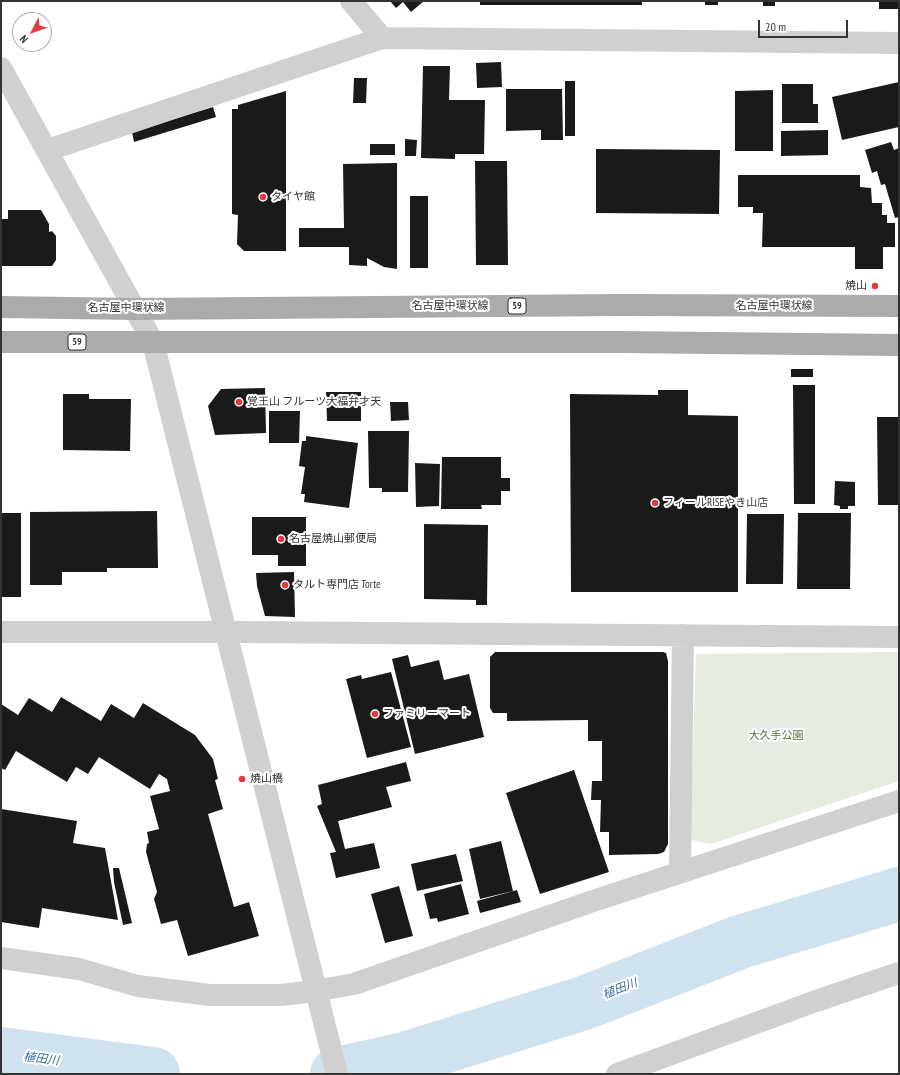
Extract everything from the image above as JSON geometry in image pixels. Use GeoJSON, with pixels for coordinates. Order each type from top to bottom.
{"type":"FeatureCollection","features":[{"type":"Feature","properties":{"kind":"main road","name":"名古屋中環状線"},"geometry":{"type":"LineString","coordinates":[[1,308],[134,309],[613,305],[899,306]]}},
{"type":"Feature","properties":{"kind":"main road","name":"59"},"geometry":{"type":"LineString","coordinates":[[1,342],[620,342],[899,345]]}},
{"type":"Feature","properties":{"kind":"street"},"geometry":{"type":"LineString","coordinates":[[351,1],[382,38]]}},
{"type":"Feature","properties":{"kind":"street"},"geometry":{"type":"LineString","coordinates":[[48,150],[382,38],[899,43]]}},
{"type":"Feature","properties":{"kind":"street"},"geometry":{"type":"LineString","coordinates":[[1,68],[48,150],[153,342],[224,632],[337,1074]]}},
{"type":"Feature","properties":{"kind":"street"},"geometry":{"type":"LineString","coordinates":[[1,632],[224,632],[899,637]]}},
{"type":"Feature","properties":{"kind":"street"},"geometry":{"type":"LineString","coordinates":[[680,872],[683,635]]}},
{"type":"Feature","properties":{"kind":"street"},"geometry":{"type":"LineString","coordinates":[[1,958],[79,969],[138,986],[210,995],[281,995],[316,992],[354,984],[680,872],[899,801]]}},
{"type":"Feature","properties":{"kind":"street"},"geometry":{"type":"LineString","coordinates":[[617,1074],[816,1001],[899,973]]}},
{"type":"Feature","properties":{"kind":"green space","name":"大久手公園"},"geometry":{"type":"Polygon","coordinates":[[[899,652],[899,781],[711,844],[690,840],[696,654],[899,652]]]}},
{"type":"Feature","properties":{"kind":"building"},"geometry":{"type":"Polygon","coordinates":[[[390,1],[424,1],[411,12],[403,2],[396,8],[390,1]]]}},
{"type":"Feature","properties":{"kind":"building"},"geometry":{"type":"Polygon","coordinates":[[[480,1],[642,1],[642,5],[480,5],[480,1]]]}},
{"type":"Feature","properties":{"kind":"building"},"geometry":{"type":"Polygon","coordinates":[[[705,1],[718,1],[718,5],[705,5],[705,1]]]}},
{"type":"Feature","properties":{"kind":"building"},"geometry":{"type":"Polygon","coordinates":[[[763,1],[775,1],[775,6],[763,6],[763,1]]]}},
{"type":"Feature","properties":{"kind":"building"},"geometry":{"type":"Polygon","coordinates":[[[879,1],[899,1],[899,9],[879,9],[879,1]]]}},
{"type":"Feature","properties":{"kind":"building"},"geometry":{"type":"Polygon","coordinates":[[[501,62],[502,87],[477,88],[476,63],[501,62]]]}},
{"type":"Feature","properties":{"kind":"building"},"geometry":{"type":"Polygon","coordinates":[[[423,66],[450,66],[449,100],[485,100],[484,154],[455,154],[455,159],[421,158],[423,66]]]}},
{"type":"Feature","properties":{"kind":"building"},"geometry":{"type":"Polygon","coordinates":[[[354,78],[367,78],[366,103],[353,103],[354,78]]]}},
{"type":"Feature","properties":{"kind":"building"},"geometry":{"type":"Polygon","coordinates":[[[565,81],[575,81],[575,136],[565,136],[565,81]]]}},
{"type":"Feature","properties":{"kind":"building"},"geometry":{"type":"Polygon","coordinates":[[[899,82],[899,127],[842,140],[832,97],[899,82]]]}},
{"type":"Feature","properties":{"kind":"building"},"geometry":{"type":"Polygon","coordinates":[[[782,84],[813,84],[813,104],[818,104],[818,123],[782,123],[782,84]]]}},
{"type":"Feature","properties":{"kind":"building"},"geometry":{"type":"Polygon","coordinates":[[[506,89],[562,89],[563,140],[541,140],[541,130],[506,131],[506,89]]]}},
{"type":"Feature","properties":{"kind":"building"},"geometry":{"type":"Polygon","coordinates":[[[773,90],[773,151],[735,151],[735,91],[773,90]]]}},
{"type":"Feature","properties":{"kind":"building"},"geometry":{"type":"Polygon","coordinates":[[[286,91],[286,251],[244,251],[237,244],[238,215],[232,214],[232,109],[238,109],[238,105],[286,91]]]}},
{"type":"Feature","properties":{"kind":"building"},"geometry":{"type":"Polygon","coordinates":[[[213,107],[216,117],[134,142],[132,132],[213,107]]]}},
{"type":"Feature","properties":{"kind":"building"},"geometry":{"type":"Polygon","coordinates":[[[828,130],[828,155],[781,156],[781,131],[828,130]]]}},
{"type":"Feature","properties":{"kind":"building"},"geometry":{"type":"Polygon","coordinates":[[[405,139],[417,140],[416,156],[405,156],[405,139]]]}},
{"type":"Feature","properties":{"kind":"building"},"geometry":{"type":"Polygon","coordinates":[[[891,142],[894,150],[899,148],[899,217],[895,218],[885,184],[881,185],[877,171],[872,173],[865,150],[891,142]]]}},
{"type":"Feature","properties":{"kind":"building"},"geometry":{"type":"Polygon","coordinates":[[[370,144],[395,144],[395,155],[370,155],[370,144]]]}},
{"type":"Feature","properties":{"kind":"building"},"geometry":{"type":"Polygon","coordinates":[[[596,149],[720,150],[719,214],[596,213],[596,149]]]}},
{"type":"Feature","properties":{"kind":"building"},"geometry":{"type":"Polygon","coordinates":[[[475,161],[507,161],[508,265],[476,265],[475,161]]]}},
{"type":"Feature","properties":{"kind":"building"},"geometry":{"type":"Polygon","coordinates":[[[397,163],[397,269],[384,267],[367,258],[367,266],[349,265],[349,247],[299,247],[299,228],[344,228],[343,164],[397,163]]]}},
{"type":"Feature","properties":{"kind":"building"},"geometry":{"type":"Polygon","coordinates":[[[738,175],[860,175],[860,187],[871,188],[872,203],[882,203],[882,215],[887,215],[887,223],[895,223],[895,247],[883,247],[883,269],[855,269],[855,247],[762,247],[763,213],[753,213],[753,207],[738,207],[738,175]]]}},
{"type":"Feature","properties":{"kind":"building"},"geometry":{"type":"Polygon","coordinates":[[[410,196],[428,196],[428,268],[410,268],[410,196]]]}},
{"type":"Feature","properties":{"kind":"building"},"geometry":{"type":"Polygon","coordinates":[[[8,210],[41,210],[49,224],[49,232],[52,231],[56,236],[56,260],[52,266],[1,266],[1,219],[8,219],[8,210]]]}},
{"type":"Feature","properties":{"kind":"building"},"geometry":{"type":"Polygon","coordinates":[[[791,369],[813,369],[813,377],[791,377],[791,369]]]}},
{"type":"Feature","properties":{"kind":"building"},"geometry":{"type":"Polygon","coordinates":[[[793,385],[815,385],[815,504],[794,504],[793,385]]]}},
{"type":"Feature","properties":{"kind":"building"},"geometry":{"type":"Polygon","coordinates":[[[265,388],[266,433],[215,435],[208,406],[221,389],[265,388]]]}},
{"type":"Feature","properties":{"kind":"building"},"geometry":{"type":"Polygon","coordinates":[[[658,390],[688,390],[688,415],[738,416],[738,592],[571,592],[570,394],[658,395],[658,390]]]}},
{"type":"Feature","properties":{"kind":"building"},"geometry":{"type":"Polygon","coordinates":[[[326,392],[361,392],[361,421],[327,421],[326,392]]]}},
{"type":"Feature","properties":{"kind":"building"},"geometry":{"type":"Polygon","coordinates":[[[63,394],[89,394],[89,399],[131,399],[130,451],[63,450],[63,394]]]}},
{"type":"Feature","properties":{"kind":"building"},"geometry":{"type":"Polygon","coordinates":[[[390,402],[408,402],[409,420],[391,421],[390,402]]]}},
{"type":"Feature","properties":{"kind":"building"},"geometry":{"type":"Polygon","coordinates":[[[269,411],[300,411],[299,443],[269,443],[269,411]]]}},
{"type":"Feature","properties":{"kind":"building"},"geometry":{"type":"Polygon","coordinates":[[[877,417],[899,417],[899,505],[878,505],[877,417]]]}},
{"type":"Feature","properties":{"kind":"building"},"geometry":{"type":"Polygon","coordinates":[[[368,431],[409,431],[408,492],[382,492],[382,488],[369,488],[368,431]]]}},
{"type":"Feature","properties":{"kind":"building"},"geometry":{"type":"Polygon","coordinates":[[[306,436],[358,443],[349,508],[304,502],[305,494],[301,494],[305,467],[299,466],[302,441],[306,441],[306,436]]]}},
{"type":"Feature","properties":{"kind":"building"},"geometry":{"type":"Polygon","coordinates":[[[442,457],[501,457],[501,478],[510,478],[510,491],[501,491],[501,505],[481,505],[482,509],[441,509],[442,457]]]}},
{"type":"Feature","properties":{"kind":"building"},"geometry":{"type":"Polygon","coordinates":[[[415,463],[440,464],[439,506],[416,507],[415,463]]]}},
{"type":"Feature","properties":{"kind":"building"},"geometry":{"type":"Polygon","coordinates":[[[835,481],[855,482],[855,506],[848,506],[848,509],[840,509],[840,506],[834,505],[835,481]]]}},
{"type":"Feature","properties":{"kind":"building"},"geometry":{"type":"Polygon","coordinates":[[[157,511],[158,568],[107,568],[107,572],[62,572],[62,585],[30,585],[30,512],[157,511]]]}},
{"type":"Feature","properties":{"kind":"building"},"geometry":{"type":"Polygon","coordinates":[[[1,513],[21,513],[21,597],[1,597],[1,513]]]}},
{"type":"Feature","properties":{"kind":"building"},"geometry":{"type":"Polygon","coordinates":[[[798,513],[851,513],[850,589],[797,589],[798,513]]]}},
{"type":"Feature","properties":{"kind":"building"},"geometry":{"type":"Polygon","coordinates":[[[747,514],[784,514],[783,584],[746,584],[747,514]]]}},
{"type":"Feature","properties":{"kind":"building"},"geometry":{"type":"Polygon","coordinates":[[[252,517],[306,517],[306,566],[278,566],[278,555],[252,555],[252,517]]]}},
{"type":"Feature","properties":{"kind":"building"},"geometry":{"type":"Polygon","coordinates":[[[424,524],[488,525],[487,605],[476,605],[476,600],[424,599],[424,524]]]}},
{"type":"Feature","properties":{"kind":"building"},"geometry":{"type":"Polygon","coordinates":[[[294,572],[295,617],[265,616],[257,586],[256,573],[294,572]]]}},
{"type":"Feature","properties":{"kind":"building"},"geometry":{"type":"Polygon","coordinates":[[[495,652],[666,653],[668,661],[668,844],[664,852],[658,854],[609,855],[609,832],[600,832],[601,800],[591,800],[592,781],[602,781],[602,741],[588,741],[588,720],[507,721],[507,713],[493,713],[490,708],[490,657],[495,652]]]}},
{"type":"Feature","properties":{"kind":"building"},"geometry":{"type":"Polygon","coordinates":[[[408,655],[411,667],[439,660],[444,680],[469,674],[484,737],[415,754],[392,659],[408,655]]]}},
{"type":"Feature","properties":{"kind":"building"},"geometry":{"type":"Polygon","coordinates":[[[391,672],[411,747],[367,758],[346,679],[361,675],[362,679],[391,672]]]}},
{"type":"Feature","properties":{"kind":"building"},"geometry":{"type":"Polygon","coordinates":[[[61,697],[101,721],[111,704],[134,718],[143,703],[195,735],[213,759],[218,779],[215,780],[223,809],[208,814],[234,907],[249,902],[259,936],[188,956],[177,920],[161,924],[154,899],[157,892],[146,852],[147,844],[149,843],[147,832],[159,829],[150,796],[170,791],[167,779],[159,774],[150,789],[99,757],[88,774],[76,767],[67,782],[16,751],[5,770],[1,768],[1,704],[18,715],[29,698],[52,712],[61,697]]]}},
{"type":"Feature","properties":{"kind":"building"},"geometry":{"type":"Polygon","coordinates":[[[406,762],[411,781],[386,787],[392,807],[338,821],[345,849],[374,843],[380,868],[336,878],[330,853],[336,852],[317,806],[322,804],[318,785],[406,762]]]}},
{"type":"Feature","properties":{"kind":"building"},"geometry":{"type":"Polygon","coordinates":[[[574,770],[609,872],[540,894],[506,793],[574,770]]]}},
{"type":"Feature","properties":{"kind":"building"},"geometry":{"type":"Polygon","coordinates":[[[1,809],[77,821],[73,843],[105,848],[118,920],[42,908],[39,928],[1,922],[1,809]]]}},
{"type":"Feature","properties":{"kind":"building"},"geometry":{"type":"Polygon","coordinates":[[[501,841],[513,891],[480,899],[469,849],[501,841]]]}},
{"type":"Feature","properties":{"kind":"building"},"geometry":{"type":"Polygon","coordinates":[[[456,854],[463,881],[417,891],[411,864],[456,854]]]}},
{"type":"Feature","properties":{"kind":"building"},"geometry":{"type":"Polygon","coordinates":[[[113,868],[119,868],[132,923],[123,925],[114,882],[113,868]]]}},
{"type":"Feature","properties":{"kind":"building"},"geometry":{"type":"Polygon","coordinates":[[[461,884],[469,914],[438,922],[437,918],[430,919],[424,894],[461,884]]]}},
{"type":"Feature","properties":{"kind":"building"},"geometry":{"type":"Polygon","coordinates":[[[399,886],[413,936],[385,943],[371,894],[399,886]]]}},
{"type":"Feature","properties":{"kind":"building"},"geometry":{"type":"Polygon","coordinates":[[[517,890],[521,902],[480,913],[477,901],[517,890]]]}},
{"type":"Feature","properties":{"kind":"waterway","name":"植田川"},"geometry":{"type":"LineString","coordinates":[[337,1074],[401,1060],[584,1003],[740,942],[899,894]]}},
{"type":"Feature","properties":{"kind":"waterway","name":"植田川"},"geometry":{"type":"LineString","coordinates":[[1,1054],[153,1074]]}},
{"type":"Feature","properties":{"kind":"place","name":"タイヤ館"},"geometry":{"type":"Point","coordinates":[263,197]}},
{"type":"Feature","properties":{"kind":"place","name":"焼山"},"geometry":{"type":"Point","coordinates":[875,286]}},
{"type":"Feature","properties":{"kind":"place","name":"覚王山 フルーツ大福弁才天"},"geometry":{"type":"Point","coordinates":[239,402]}},
{"type":"Feature","properties":{"kind":"place","name":"フィールRISEやき山店"},"geometry":{"type":"Point","coordinates":[655,503]}},
{"type":"Feature","properties":{"kind":"place","name":"名古屋焼山郵便局"},"geometry":{"type":"Point","coordinates":[281,539]}},
{"type":"Feature","properties":{"kind":"place","name":"タルト専門店 Torte"},"geometry":{"type":"Point","coordinates":[285,585]}},
{"type":"Feature","properties":{"kind":"place","name":"ファミリーマート"},"geometry":{"type":"Point","coordinates":[375,714]}},
{"type":"Feature","properties":{"kind":"place","name":"焼山橋"},"geometry":{"type":"Point","coordinates":[242,779]}}]}
